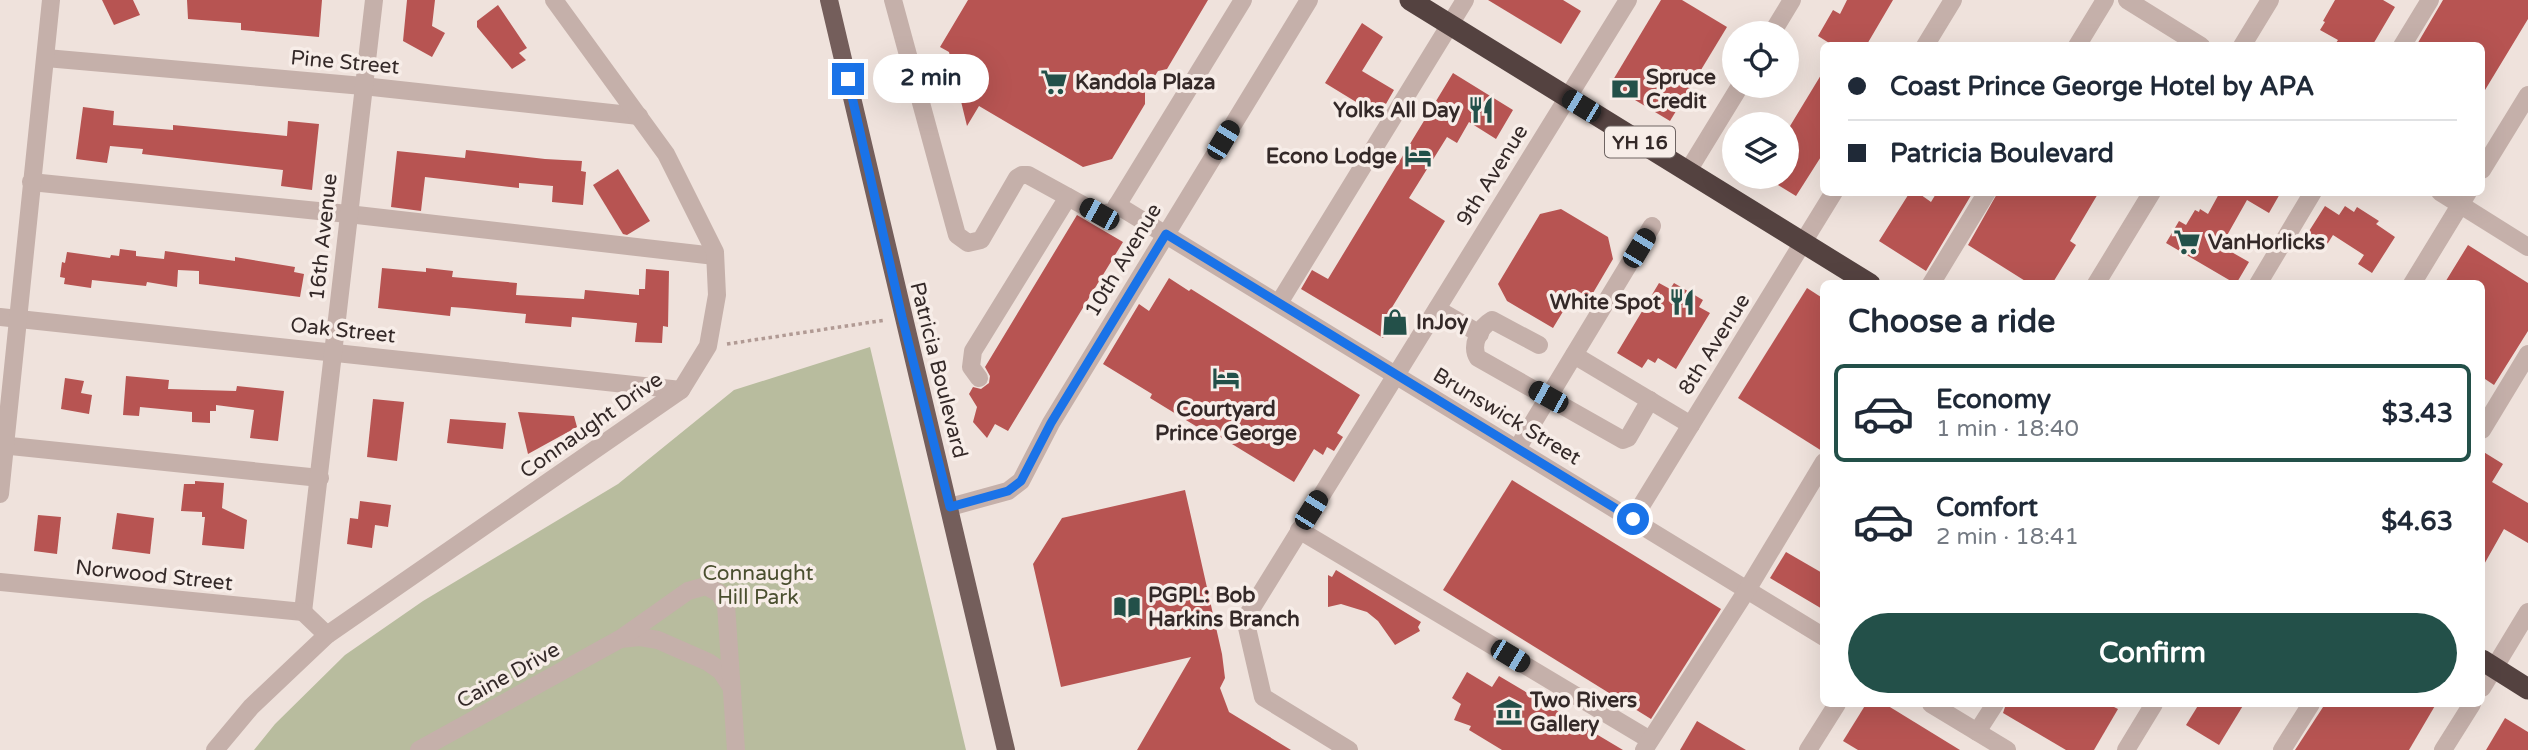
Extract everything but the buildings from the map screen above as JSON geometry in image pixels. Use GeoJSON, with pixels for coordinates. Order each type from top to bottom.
{"type":"FeatureCollection","features":[{"type":"Feature","properties":{"kind":"highway","name":"YH 16"},"geometry":{"type":"LineString","coordinates":[[1410,0],[1864,280]]}},
{"type":"Feature","properties":{"kind":"highway"},"geometry":{"type":"LineString","coordinates":[[2488,664],[2528,689]]}},
{"type":"Feature","properties":{"kind":"main road","name":"Patricia Boulevard"},"geometry":{"type":"LineString","coordinates":[[829,0],[1006,750]]}},
{"type":"Feature","properties":{"kind":"street"},"geometry":{"type":"LineString","coordinates":[[0,494],[9,318],[31,183],[51,0]]}},
{"type":"Feature","properties":{"kind":"street","name":"16th Avenue"},"geometry":{"type":"LineString","coordinates":[[303,612],[374,0]]}},
{"type":"Feature","properties":{"kind":"street","name":"Connaught Drive"},"geometry":{"type":"LineString","coordinates":[[215,750],[251,707],[327,635],[681,390],[708,346],[718,295],[715,256],[666,154],[554,0]]}},
{"type":"Feature","properties":{"kind":"street"},"geometry":{"type":"LineString","coordinates":[[893,0],[957,234],[968,243],[981,240],[1021,174],[1028,175],[1099,214],[1113,212],[1243,0]]}},
{"type":"Feature","properties":{"kind":"street","name":"10th Avenue"},"geometry":{"type":"LineString","coordinates":[[950,507],[1008,491],[1021,481],[1051,423],[1309,0]]}},
{"type":"Feature","properties":{"kind":"street"},"geometry":{"type":"LineString","coordinates":[[1279,303],[1465,0]]}},
{"type":"Feature","properties":{"kind":"street","name":"9th Avenue"},"geometry":{"type":"LineString","coordinates":[[1349,750],[1263,696],[1245,619],[1628,0]]}},
{"type":"Feature","properties":{"kind":"street"},"geometry":{"type":"LineString","coordinates":[[1779,21],[1792,0]]}},
{"type":"Feature","properties":{"kind":"street"},"geometry":{"type":"LineString","coordinates":[[1927,42],[1953,0]]}},
{"type":"Feature","properties":{"kind":"street"},"geometry":{"type":"LineString","coordinates":[[2079,42],[2105,0]]}},
{"type":"Feature","properties":{"kind":"street"},"geometry":{"type":"LineString","coordinates":[[2127,0],[2195,42]]}},
{"type":"Feature","properties":{"kind":"street"},"geometry":{"type":"LineString","coordinates":[[2244,42],[2270,0]]}},
{"type":"Feature","properties":{"kind":"street"},"geometry":{"type":"LineString","coordinates":[[2404,42],[2430,0]]}},
{"type":"Feature","properties":{"kind":"street","name":"Pine Street"},"geometry":{"type":"LineString","coordinates":[[46,58],[363,86],[639,116]]}},
{"type":"Feature","properties":{"kind":"street"},"geometry":{"type":"LineString","coordinates":[[2485,165],[2528,95]]}},
{"type":"Feature","properties":{"kind":"street"},"geometry":{"type":"LineString","coordinates":[[1688,171],[1733,98]]}},
{"type":"Feature","properties":{"kind":"street"},"geometry":{"type":"LineString","coordinates":[[31,183],[348,214],[715,256]]}},
{"type":"Feature","properties":{"kind":"street","name":"8th Avenue"},"geometry":{"type":"LineString","coordinates":[[1633,519],[1832,196]]}},
{"type":"Feature","properties":{"kind":"street"},"geometry":{"type":"LineString","coordinates":[[1933,280],[1985,196]]}},
{"type":"Feature","properties":{"kind":"street"},"geometry":{"type":"LineString","coordinates":[[2098,280],[2150,196]]}},
{"type":"Feature","properties":{"kind":"street"},"geometry":{"type":"LineString","coordinates":[[2260,280],[2311,196]]}},
{"type":"Feature","properties":{"kind":"street"},"geometry":{"type":"LineString","coordinates":[[979,378],[971,368],[973,351],[1068,197]]}},
{"type":"Feature","properties":{"kind":"street"},"geometry":{"type":"LineString","coordinates":[[2414,280],[2464,199],[2528,247]]}},
{"type":"Feature","properties":{"kind":"street","name":"Brunswick Street"},"geometry":{"type":"LineString","coordinates":[[1117,205],[1820,635]]}},
{"type":"Feature","properties":{"kind":"street"},"geometry":{"type":"LineString","coordinates":[[1517,449],[1652,226]]}},
{"type":"Feature","properties":{"kind":"street"},"geometry":{"type":"LineString","coordinates":[[1437,309],[1480,334]]}},
{"type":"Feature","properties":{"kind":"street","name":"Oak Street"},"geometry":{"type":"LineString","coordinates":[[9,318],[681,390]]}},
{"type":"Feature","properties":{"kind":"street"},"geometry":{"type":"LineString","coordinates":[[1539,345],[1492,320],[1487,323],[1474,344],[1474,352],[1478,358],[1623,440],[1628,438],[1650,400]]}},
{"type":"Feature","properties":{"kind":"street"},"geometry":{"type":"LineString","coordinates":[[2485,425],[2528,354]]}},
{"type":"Feature","properties":{"kind":"street"},"geometry":{"type":"LineString","coordinates":[[1574,355],[1691,425]]}},
{"type":"Feature","properties":{"kind":"street"},"geometry":{"type":"LineString","coordinates":[[3,445],[320,478]]}},
{"type":"Feature","properties":{"kind":"street"},"geometry":{"type":"LineString","coordinates":[[1299,530],[1647,745],[1820,469]]}},
{"type":"Feature","properties":{"kind":"street","name":"Norwood Street"},"geometry":{"type":"LineString","coordinates":[[0,583],[303,612]]}},
{"type":"Feature","properties":{"kind":"street","name":"Caine Drive"},"geometry":{"type":"LineString","coordinates":[[419,750],[620,639],[688,591],[706,586],[719,593],[726,605],[736,750]]}},
{"type":"Feature","properties":{"kind":"street"},"geometry":{"type":"LineString","coordinates":[[303,612],[327,635]]}},
{"type":"Feature","properties":{"kind":"street"},"geometry":{"type":"LineString","coordinates":[[2488,664],[2528,612]]}},
{"type":"Feature","properties":{"kind":"street","name":"Caine Drive"},"geometry":{"type":"LineString","coordinates":[[620,639],[640,637],[658,640],[708,662],[721,671],[732,688]]}},
{"type":"Feature","properties":{"kind":"street"},"geometry":{"type":"LineString","coordinates":[[1808,750],[1835,707]]}},
{"type":"Feature","properties":{"kind":"street"},"geometry":{"type":"LineString","coordinates":[[1936,707],[2007,750]]}},
{"type":"Feature","properties":{"kind":"street"},"geometry":{"type":"LineString","coordinates":[[1978,732],[1993,707]]}},
{"type":"Feature","properties":{"kind":"street"},"geometry":{"type":"LineString","coordinates":[[2126,750],[2152,707]]}},
{"type":"Feature","properties":{"kind":"street"},"geometry":{"type":"LineString","coordinates":[[2281,750],[2309,707]]}},
{"type":"Feature","properties":{"kind":"street"},"geometry":{"type":"LineString","coordinates":[[2443,750],[2470,707]]}},
{"type":"Feature","properties":{"kind":"path"},"geometry":{"type":"LineString","coordinates":[[708,346],[902,317]]}},
{"type":"Feature","properties":{"kind":"green space","name":"Connaught Hill Park"},"geometry":{"type":"Polygon","coordinates":[[[870,347],[966,750],[254,750],[275,724],[345,655],[423,601],[618,484],[734,390],[870,347]]]}},
{"type":"Feature","properties":{"kind":"place","name":"Kandola Plaza"},"geometry":{"type":"Point","coordinates":[1054,82]}},
{"type":"Feature","properties":{"kind":"place","name":"Spruce Credit"},"geometry":{"type":"Point","coordinates":[1625,89]}},
{"type":"Feature","properties":{"kind":"place","name":"Yolks All Day"},"geometry":{"type":"Point","coordinates":[1481,110]}},
{"type":"Feature","properties":{"kind":"place","name":"Econo Lodge"},"geometry":{"type":"Point","coordinates":[1418,156]}},
{"type":"Feature","properties":{"kind":"place","name":"VanHorlicks"},"geometry":{"type":"Point","coordinates":[2187,242]}},
{"type":"Feature","properties":{"kind":"place","name":"White Spot"},"geometry":{"type":"Point","coordinates":[1682,302]}},
{"type":"Feature","properties":{"kind":"place","name":"InJoy"},"geometry":{"type":"Point","coordinates":[1395,322]}},
{"type":"Feature","properties":{"kind":"place","name":"Courtyard Prince George"},"geometry":{"type":"Point","coordinates":[1226,378]}},
{"type":"Feature","properties":{"kind":"place","name":"PGPL: Bob Harkins Branch"},"geometry":{"type":"Point","coordinates":[1127,607]}},
{"type":"Feature","properties":{"kind":"place","name":"Two Rivers Gallery"},"geometry":{"type":"Point","coordinates":[1509,712]}},
{"type":"Feature","properties":{"kind":"route"},"geometry":{"type":"LineString","coordinates":[[848,79],[902,317],[950,507],[1008,491],[1021,481],[1051,423],[1166,234],[1633,519]]}}]}
